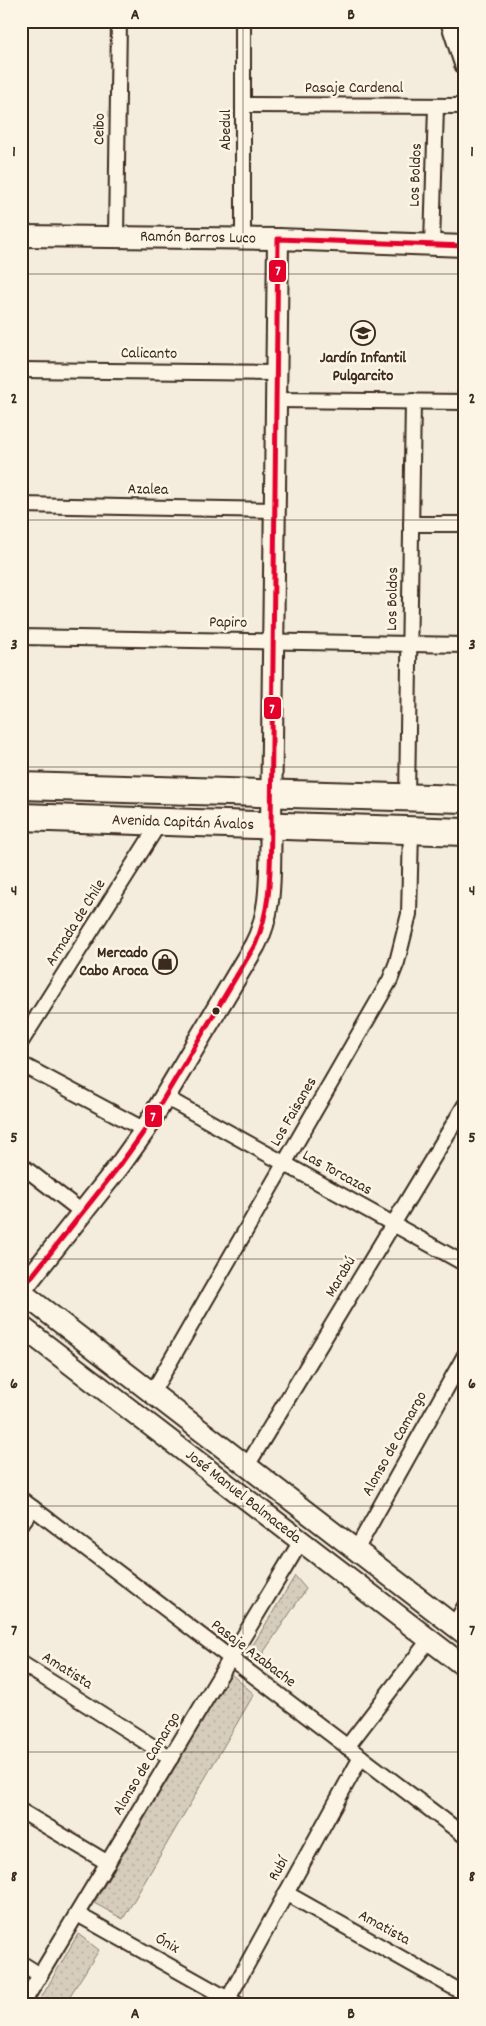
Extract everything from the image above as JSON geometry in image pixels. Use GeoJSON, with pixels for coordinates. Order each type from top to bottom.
{"type":"FeatureCollection","features":[{"type":"Feature","properties":{"kind":"highway","name":"Avenida Capitán Ávalos"},"geometry":{"type":"LineString","coordinates":[[21,786],[465,799]]}},
{"type":"Feature","properties":{"kind":"highway","name":"Avenida Capitán Ávalos"},"geometry":{"type":"LineString","coordinates":[[21,818],[465,832]]}},
{"type":"Feature","properties":{"kind":"street","name":"Ceibo"},"geometry":{"type":"LineString","coordinates":[[116,237],[119,21]]}},
{"type":"Feature","properties":{"kind":"street","name":"Abedul"},"geometry":{"type":"LineString","coordinates":[[243,21],[243,239]]}},
{"type":"Feature","properties":{"kind":"street"},"geometry":{"type":"LineString","coordinates":[[451,21],[465,64]]}},
{"type":"Feature","properties":{"kind":"street","name":"Pasaje Cardenal"},"geometry":{"type":"LineString","coordinates":[[243,106],[465,106]]}},
{"type":"Feature","properties":{"kind":"street","name":"Los Boldos"},"geometry":{"type":"LineString","coordinates":[[432,245],[436,106]]}},
{"type":"Feature","properties":{"kind":"street","name":"Ramón Barros Luco"},"geometry":{"type":"LineString","coordinates":[[21,236],[278,239],[465,246]]}},
{"type":"Feature","properties":{"kind":"street"},"geometry":{"type":"LineString","coordinates":[[21,1291],[145,1130],[261,935],[267,912],[271,826],[278,239]]}},
{"type":"Feature","properties":{"kind":"street","name":"Calicanto"},"geometry":{"type":"LineString","coordinates":[[21,370],[276,373]]}},
{"type":"Feature","properties":{"kind":"street"},"geometry":{"type":"LineString","coordinates":[[276,400],[465,402]]}},
{"type":"Feature","properties":{"kind":"street","name":"Los Boldos"},"geometry":{"type":"LineString","coordinates":[[407,798],[413,402]]}},
{"type":"Feature","properties":{"kind":"street","name":"Azalea"},"geometry":{"type":"LineString","coordinates":[[21,505],[274,510]]}},
{"type":"Feature","properties":{"kind":"street"},"geometry":{"type":"LineString","coordinates":[[411,524],[465,524]]}},
{"type":"Feature","properties":{"kind":"street","name":"Papiro"},"geometry":{"type":"LineString","coordinates":[[21,637],[465,645]]}},
{"type":"Feature","properties":{"kind":"street","name":"Armada de Chile"},"geometry":{"type":"LineString","coordinates":[[21,1042],[160,822]]}},
{"type":"Feature","properties":{"kind":"street","name":"Los Faisanes"},"geometry":{"type":"LineString","coordinates":[[152,1393],[390,980],[397,962],[409,914],[411,830]]}},
{"type":"Feature","properties":{"kind":"street"},"geometry":{"type":"LineString","coordinates":[[21,1064],[145,1130]]}},
{"type":"Feature","properties":{"kind":"street","name":"Las Torcazas"},"geometry":{"type":"LineString","coordinates":[[165,1097],[465,1264]]}},
{"type":"Feature","properties":{"kind":"street","name":"Marabú"},"geometry":{"type":"LineString","coordinates":[[247,1466],[465,1105]]}},
{"type":"Feature","properties":{"kind":"street"},"geometry":{"type":"LineString","coordinates":[[21,1165],[82,1212]]}},
{"type":"Feature","properties":{"kind":"street","name":"José Manuel Balmaceda"},"geometry":{"type":"LineString","coordinates":[[21,1291],[459,1629]]}},
{"type":"Feature","properties":{"kind":"street","name":"José Manuel Balmaceda"},"geometry":{"type":"LineString","coordinates":[[21,1326],[465,1667]]}},
{"type":"Feature","properties":{"kind":"street","name":"Alonso de Camargo"},"geometry":{"type":"LineString","coordinates":[[356,1550],[465,1355]]}},
{"type":"Feature","properties":{"kind":"street","name":"Pasaje Azabache"},"geometry":{"type":"LineString","coordinates":[[21,1499],[465,1836]]}},
{"type":"Feature","properties":{"kind":"street"},"geometry":{"type":"LineString","coordinates":[[21,1524],[33,1508]]}},
{"type":"Feature","properties":{"kind":"street","name":"Alonso de Camargo"},"geometry":{"type":"LineString","coordinates":[[22,2005],[301,1541]]}},
{"type":"Feature","properties":{"kind":"street"},"geometry":{"type":"LineString","coordinates":[[459,1629],[465,1606]]}},
{"type":"Feature","properties":{"kind":"street"},"geometry":{"type":"LineString","coordinates":[[347,1747],[429,1640]]}},
{"type":"Feature","properties":{"kind":"street","name":"Amatista"},"geometry":{"type":"LineString","coordinates":[[21,1663],[171,1758]]}},
{"type":"Feature","properties":{"kind":"street","name":"Rubí"},"geometry":{"type":"LineString","coordinates":[[233,2002],[286,1893],[361,1757]]}},
{"type":"Feature","properties":{"kind":"street"},"geometry":{"type":"LineString","coordinates":[[21,1811],[108,1863]]}},
{"type":"Feature","properties":{"kind":"street","name":"Amatista"},"geometry":{"type":"LineString","coordinates":[[286,1893],[465,1994]]}},
{"type":"Feature","properties":{"kind":"street","name":"Ónix"},"geometry":{"type":"LineString","coordinates":[[77,1914],[233,2002]]}},
{"type":"Feature","properties":{"kind":"street"},"geometry":{"type":"LineString","coordinates":[[21,1963],[40,1975]]}},
{"type":"Feature","properties":{"kind":"shaded area"},"geometry":{"type":"Polygon","coordinates":[[[295,1576],[306,1589],[259,1659],[245,1658],[295,1576]]]}},
{"type":"Feature","properties":{"kind":"shaded area"},"geometry":{"type":"Polygon","coordinates":[[[231,1674],[254,1694],[123,1919],[94,1903],[231,1674]]]}},
{"type":"Feature","properties":{"kind":"shaded area"},"geometry":{"type":"Polygon","coordinates":[[[78,1934],[99,1950],[64,2005],[37,2005],[78,1934]]]}},
{"type":"Feature","properties":{"kind":"transit line","name":"7"},"geometry":{"type":"LineString","coordinates":[[21,1290],[120,1165],[145,1130],[255,945],[265,916],[269,887],[270,857],[278,239],[465,246]]}},
{"type":"Feature","properties":{"kind":"place","name":"Jardín Infantil Pulgarcito"},"geometry":{"type":"Point","coordinates":[363,333]}},
{"type":"Feature","properties":{"kind":"place","name":"Mercado Cabo Aroca"},"geometry":{"type":"Point","coordinates":[165,962]}}]}
